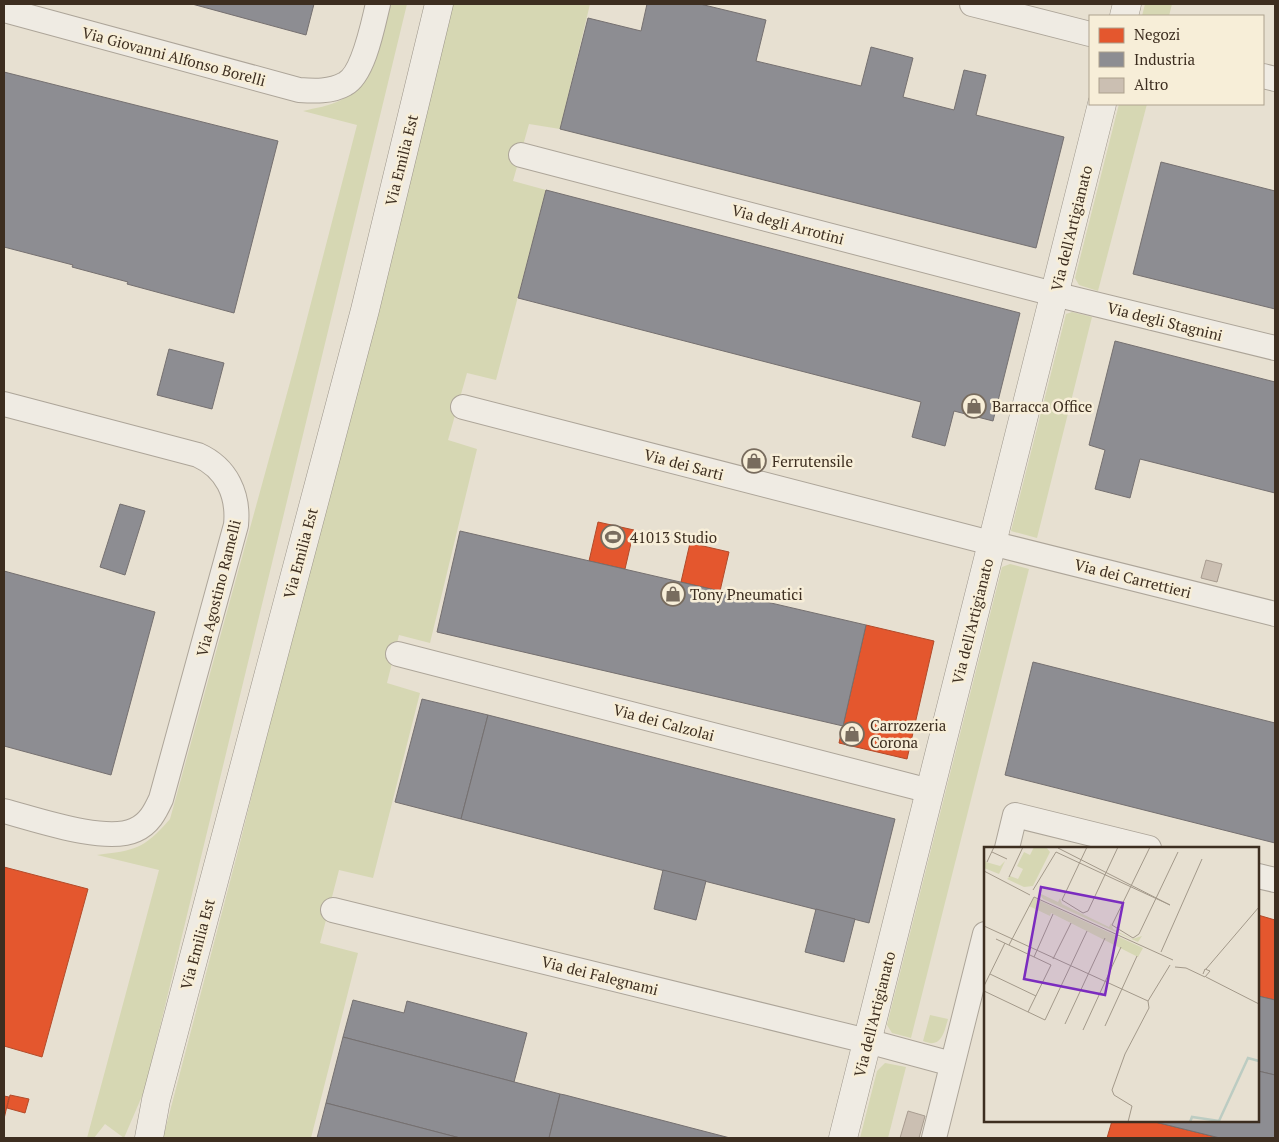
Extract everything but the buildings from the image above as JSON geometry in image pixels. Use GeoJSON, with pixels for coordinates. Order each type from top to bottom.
{"type":"FeatureCollection","features":[{"type":"Feature","properties":{"kind":"main road","name":"Via Emilia Est"},"geometry":{"type":"LineString","coordinates":[[149,1138],[156,1100],[365,310],[439,4]]}},
{"type":"Feature","properties":{"kind":"main road","name":"Via dell'Artigianato"},"geometry":{"type":"LineString","coordinates":[[843,1138],[1102,105]]}},
{"type":"Feature","properties":{"kind":"main road","name":"Via Emilia Est"},"geometry":{"type":"LineString","coordinates":[[132,1138],[156,1100]]}},
{"type":"Feature","properties":{"kind":"street","name":"Via Giovanni Alfonso Borelli"},"geometry":{"type":"LineString","coordinates":[[4,10],[299,90],[321,91],[346,84],[358,69],[378,4]]}},
{"type":"Feature","properties":{"kind":"street"},"geometry":{"type":"LineString","coordinates":[[972,4],[1089,34]]}},
{"type":"Feature","properties":{"kind":"street","name":"Via degli Arrotini"},"geometry":{"type":"LineString","coordinates":[[521,155],[1054,294]]}},
{"type":"Feature","properties":{"kind":"street","name":"Via degli Stagnini"},"geometry":{"type":"LineString","coordinates":[[1054,294],[1275,348]]}},
{"type":"Feature","properties":{"kind":"street","name":"Via Agostino Ramelli"},"geometry":{"type":"LineString","coordinates":[[4,404],[198,455],[210,460],[229,482],[238,509],[236,525],[161,799],[154,816],[134,831],[98,834],[4,811]]}},
{"type":"Feature","properties":{"kind":"street","name":"Via dei Sarti"},"geometry":{"type":"LineString","coordinates":[[463,407],[991,543]]}},
{"type":"Feature","properties":{"kind":"street","name":"Via dei Carrettieri"},"geometry":{"type":"LineString","coordinates":[[991,543],[1275,614]]}},
{"type":"Feature","properties":{"kind":"street","name":"Via dei Calzolai"},"geometry":{"type":"LineString","coordinates":[[398,654],[930,791]]}},
{"type":"Feature","properties":{"kind":"street"},"geometry":{"type":"LineString","coordinates":[[1007,847],[1015,815],[1145,847]]}},
{"type":"Feature","properties":{"kind":"street"},"geometry":{"type":"LineString","coordinates":[[1259,876],[1275,880]]}},
{"type":"Feature","properties":{"kind":"street","name":"Via dei Falegnami"},"geometry":{"type":"LineString","coordinates":[[333,910],[867,1041],[952,1064]]}},
{"type":"Feature","properties":{"kind":"street"},"geometry":{"type":"LineString","coordinates":[[934,1138],[984,938]]}},
{"type":"Feature","properties":{"kind":"green space"},"geometry":{"type":"Polygon","coordinates":[[[391,4],[407,4],[145,1089],[124,1138],[105,1124],[94,1138],[87,1138],[159,870],[97,855],[121,852],[138,847],[153,837],[170,819],[297,357],[357,125],[303,111],[337,102],[363,83],[376,58],[391,4]]]}},
{"type":"Feature","properties":{"kind":"green space"},"geometry":{"type":"Polygon","coordinates":[[[449,4],[590,4],[560,129],[529,124],[513,181],[546,190],[496,380],[467,373],[448,440],[477,449],[430,643],[399,635],[387,683],[420,693],[373,878],[339,870],[320,943],[358,953],[311,1138],[163,1138],[238,851],[449,4]]]}},
{"type":"Feature","properties":{"kind":"green space"},"geometry":{"type":"Polygon","coordinates":[[[1145,4],[1172,4],[1169,15],[1142,15],[1145,4]]]}},
{"type":"Feature","properties":{"kind":"green space"},"geometry":{"type":"Polygon","coordinates":[[[1119,105],[1147,105],[1098,291],[1079,285],[1075,278],[1119,105]]]}},
{"type":"Feature","properties":{"kind":"green space"},"geometry":{"type":"Polygon","coordinates":[[[1072,312],[1092,317],[1037,538],[1011,531],[1066,314],[1072,312]]]}},
{"type":"Feature","properties":{"kind":"green space"},"geometry":{"type":"Polygon","coordinates":[[[1010,564],[1029,569],[911,1038],[892,1033],[887,1025],[1002,567],[1010,564]]]}},
{"type":"Feature","properties":{"kind":"green space"},"geometry":{"type":"Polygon","coordinates":[[[930,1015],[948,1019],[941,1038],[934,1043],[923,1041],[930,1015]]]}},
{"type":"Feature","properties":{"kind":"green space"},"geometry":{"type":"Polygon","coordinates":[[[885,1063],[906,1067],[888,1138],[860,1138],[877,1071],[885,1063]]]}},
{"type":"Feature","properties":{"kind":"place","name":"Barracca Office"},"geometry":{"type":"Point","coordinates":[974,406]}},
{"type":"Feature","properties":{"kind":"place","name":"Ferrutensile"},"geometry":{"type":"Point","coordinates":[754,461]}},
{"type":"Feature","properties":{"kind":"place","name":"41013 Studio"},"geometry":{"type":"Point","coordinates":[613,537]}},
{"type":"Feature","properties":{"kind":"place","name":"Tony Pneumatici"},"geometry":{"type":"Point","coordinates":[673,594]}},
{"type":"Feature","properties":{"kind":"place","name":"Carrozzeria Corona"},"geometry":{"type":"Point","coordinates":[852,734]}}]}
